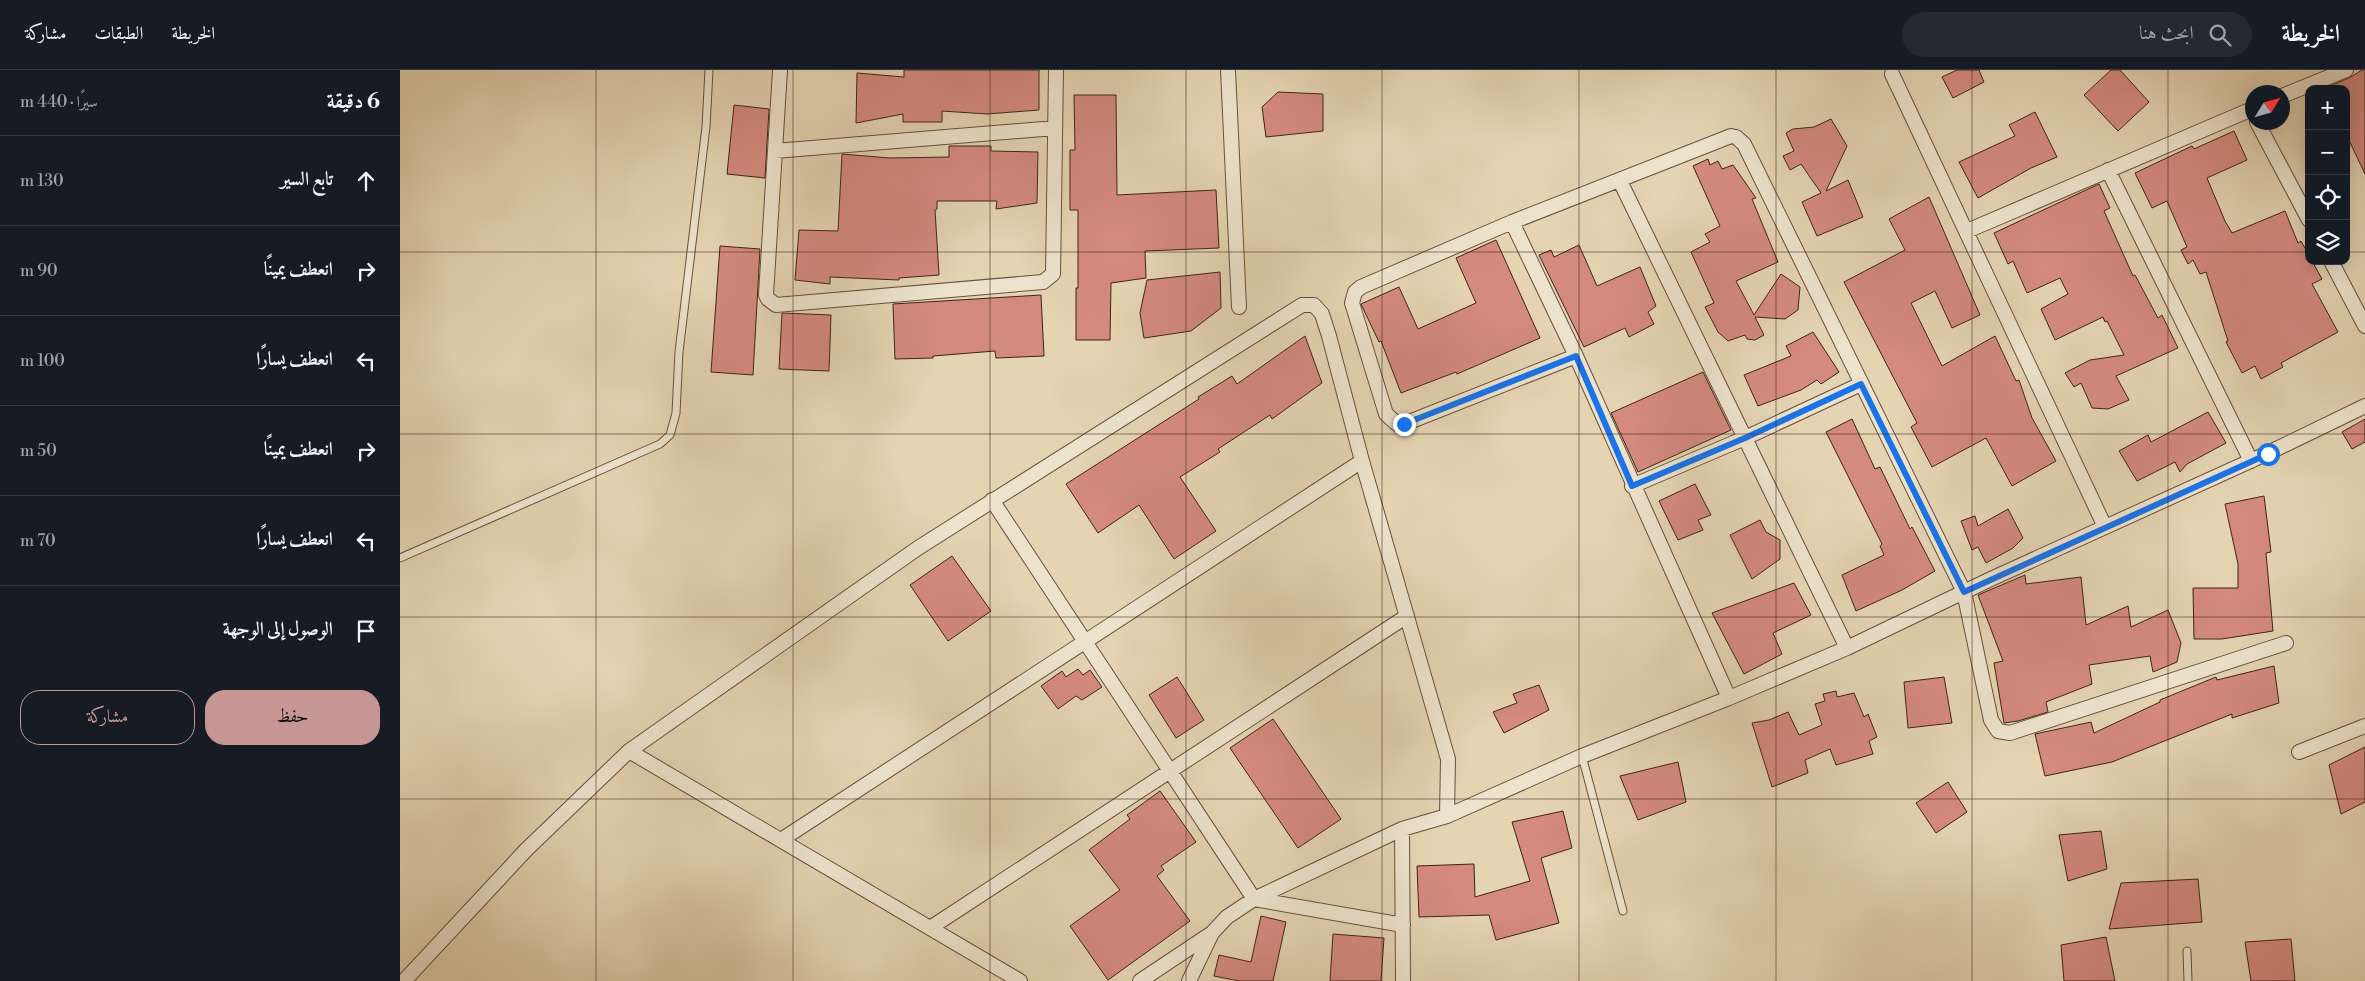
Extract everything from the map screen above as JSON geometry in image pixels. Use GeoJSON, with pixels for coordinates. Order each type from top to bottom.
{"type":"FeatureCollection","features":[{"type":"Feature","properties":{"kind":"street"},"geometry":{"type":"LineString","coordinates":[[780,70],[766,295],[776,306],[1047,280],[1053,274],[1056,70]]}},
{"type":"Feature","properties":{"kind":"street"},"geometry":{"type":"LineString","coordinates":[[1228,70],[1239,307]]}},
{"type":"Feature","properties":{"kind":"street"},"geometry":{"type":"LineString","coordinates":[[2290,93],[2346,70]]}},
{"type":"Feature","properties":{"kind":"street"},"geometry":{"type":"LineString","coordinates":[[1892,74],[2104,527]]}},
{"type":"Feature","properties":{"kind":"street"},"geometry":{"type":"LineString","coordinates":[[1967,231],[2245,114]]}},
{"type":"Feature","properties":{"kind":"street"},"geometry":{"type":"LineString","coordinates":[[775,151],[1055,128]]}},
{"type":"Feature","properties":{"kind":"street"},"geometry":{"type":"LineString","coordinates":[[2261,130],[2305,212]]}},
{"type":"Feature","properties":{"kind":"street"},"geometry":{"type":"LineString","coordinates":[[1576,356],[1404,424],[1397,424],[1386,414],[1352,303],[1355,292],[1361,287],[1512,222],[1731,136],[1741,140],[1964,592],[1991,720],[1994,726],[2002,733],[2010,733],[2286,643]]}},
{"type":"Feature","properties":{"kind":"street"},"geometry":{"type":"LineString","coordinates":[[2108,170],[2251,462]]}},
{"type":"Feature","properties":{"kind":"street"},"geometry":{"type":"LineString","coordinates":[[1620,181],[1847,648]]}},
{"type":"Feature","properties":{"kind":"street"},"geometry":{"type":"LineString","coordinates":[[1512,222],[1576,356],[1632,486],[1729,698]]}},
{"type":"Feature","properties":{"kind":"street"},"geometry":{"type":"LineString","coordinates":[[2333,265],[2365,326]]}},
{"type":"Feature","properties":{"kind":"street"},"geometry":{"type":"LineString","coordinates":[[404,981],[526,850],[629,751],[918,548],[1302,305],[1314,305],[1322,314],[1362,461],[1448,759],[1447,816]]}},
{"type":"Feature","properties":{"kind":"street"},"geometry":{"type":"LineString","coordinates":[[1632,486],[1745,438],[1861,384]]}},
{"type":"Feature","properties":{"kind":"street"},"geometry":{"type":"LineString","coordinates":[[1140,981],[1212,933],[1227,917],[1254,899],[1402,829],[1447,816],[1582,756],[1729,698],[1847,648],[2104,527],[2251,462],[2365,406]]}},
{"type":"Feature","properties":{"kind":"street"},"geometry":{"type":"LineString","coordinates":[[781,840],[1362,461]]}},
{"type":"Feature","properties":{"kind":"street"},"geometry":{"type":"LineString","coordinates":[[992,500],[1254,899],[1402,925]]}},
{"type":"Feature","properties":{"kind":"street"},"geometry":{"type":"LineString","coordinates":[[930,928],[1407,616]]}},
{"type":"Feature","properties":{"kind":"street"},"geometry":{"type":"LineString","coordinates":[[2299,752],[2365,726]]}},
{"type":"Feature","properties":{"kind":"street"},"geometry":{"type":"LineString","coordinates":[[629,751],[1020,981]]}},
{"type":"Feature","properties":{"kind":"street"},"geometry":{"type":"LineString","coordinates":[[1402,829],[1403,981]]}},
{"type":"Feature","properties":{"kind":"street"},"geometry":{"type":"LineString","coordinates":[[1189,981],[1212,933]]}},
{"type":"Feature","properties":{"kind":"lane"},"geometry":{"type":"LineString","coordinates":[[400,558],[660,444],[670,435],[676,413],[679,352],[706,127],[709,70]]}},
{"type":"Feature","properties":{"kind":"lane"},"geometry":{"type":"LineString","coordinates":[[1582,756],[1623,911]]}},
{"type":"Feature","properties":{"kind":"lane"},"geometry":{"type":"LineString","coordinates":[[2187,951],[2188,981]]}},
{"type":"Feature","properties":{"kind":"building"},"geometry":{"type":"Polygon","coordinates":[[[904,70],[1039,70],[1039,110],[987,114],[942,111],[942,122],[903,122],[903,114],[856,123],[857,73],[904,77],[904,70]]]}},
{"type":"Feature","properties":{"kind":"building"},"geometry":{"type":"Polygon","coordinates":[[[1957,70],[1979,70],[1984,82],[1953,98],[1942,77],[1957,70]]]}},
{"type":"Feature","properties":{"kind":"building"},"geometry":{"type":"Polygon","coordinates":[[[2111,70],[2120,70],[2149,102],[2118,131],[2084,95],[2111,70]]]}},
{"type":"Feature","properties":{"kind":"building"},"geometry":{"type":"Polygon","coordinates":[[[2365,70],[2365,174],[2350,142],[2350,85],[2332,85],[2365,70]]]}},
{"type":"Feature","properties":{"kind":"building"},"geometry":{"type":"Polygon","coordinates":[[[1278,92],[1323,94],[1323,131],[1266,137],[1262,107],[1278,92]]]}},
{"type":"Feature","properties":{"kind":"building"},"geometry":{"type":"Polygon","coordinates":[[[1074,95],[1116,95],[1117,195],[1216,190],[1219,248],[1145,251],[1146,278],[1111,283],[1110,340],[1076,340],[1078,210],[1070,210],[1070,150],[1075,150],[1074,95]]]}},
{"type":"Feature","properties":{"kind":"building"},"geometry":{"type":"Polygon","coordinates":[[[734,105],[769,109],[765,178],[727,174],[734,105]]]}},
{"type":"Feature","properties":{"kind":"building"},"geometry":{"type":"Polygon","coordinates":[[[2035,112],[2057,157],[2031,168],[1978,198],[1959,162],[2015,136],[2009,125],[2035,112]]]}},
{"type":"Feature","properties":{"kind":"building"},"geometry":{"type":"Polygon","coordinates":[[[1831,119],[1847,146],[1826,191],[1848,180],[1863,217],[1817,236],[1802,202],[1821,193],[1801,164],[1790,170],[1783,156],[1794,151],[1786,133],[1793,129],[1814,127],[1831,119]]]}},
{"type":"Feature","properties":{"kind":"building"},"geometry":{"type":"Polygon","coordinates":[[[2234,131],[2247,160],[2207,178],[2225,221],[2232,233],[2285,211],[2298,243],[2301,241],[2305,248],[2305,265],[2314,265],[2322,279],[2312,284],[2338,332],[2281,363],[2283,367],[2261,379],[2255,366],[2242,373],[2226,342],[2228,341],[2206,272],[2200,274],[2193,260],[2188,264],[2181,250],[2187,247],[2167,201],[2152,208],[2135,173],[2192,146],[2194,149],[2234,131]]]}},
{"type":"Feature","properties":{"kind":"building"},"geometry":{"type":"Polygon","coordinates":[[[949,146],[991,146],[991,151],[1038,152],[1037,203],[996,209],[997,201],[937,201],[937,209],[935,210],[939,275],[899,278],[899,280],[830,277],[830,284],[795,280],[799,230],[838,231],[842,154],[890,158],[949,157],[949,146]]]}},
{"type":"Feature","properties":{"kind":"building"},"geometry":{"type":"Polygon","coordinates":[[[1708,159],[1710,165],[1718,161],[1722,169],[1733,165],[1756,198],[1752,199],[1778,262],[1736,281],[1754,315],[1781,274],[1800,287],[1798,310],[1785,319],[1755,317],[1764,335],[1755,340],[1747,339],[1745,335],[1728,341],[1718,332],[1705,307],[1714,303],[1691,252],[1710,242],[1705,234],[1720,226],[1693,166],[1708,159]]]}},
{"type":"Feature","properties":{"kind":"building"},"geometry":{"type":"Polygon","coordinates":[[[2099,184],[2110,208],[2104,211],[2133,276],[2135,275],[2158,318],[2162,315],[2178,348],[2116,376],[2129,400],[2108,409],[2092,408],[2081,383],[2074,387],[2065,373],[2090,360],[2124,355],[2107,321],[2105,322],[2103,317],[2055,340],[2041,309],[2068,294],[2060,278],[2027,293],[2013,261],[2008,264],[1994,233],[2099,184]]]}},
{"type":"Feature","properties":{"kind":"building"},"geometry":{"type":"Polygon","coordinates":[[[1929,197],[1980,315],[1952,328],[1935,291],[1911,303],[1942,366],[1995,336],[2016,381],[2019,380],[2032,418],[2056,461],[2012,486],[1986,438],[1932,467],[1911,427],[1917,423],[1844,282],[1905,250],[1889,219],[1929,197]]]}},
{"type":"Feature","properties":{"kind":"building"},"geometry":{"type":"Polygon","coordinates":[[[1496,240],[1540,338],[1457,374],[1456,372],[1401,393],[1381,341],[1379,342],[1361,304],[1399,287],[1418,329],[1476,303],[1456,258],[1496,240]]]}},
{"type":"Feature","properties":{"kind":"building"},"geometry":{"type":"Polygon","coordinates":[[[1579,245],[1597,286],[1640,267],[1656,306],[1648,312],[1654,324],[1629,337],[1625,328],[1584,347],[1539,255],[1551,250],[1554,257],[1579,245]]]}},
{"type":"Feature","properties":{"kind":"building"},"geometry":{"type":"Polygon","coordinates":[[[720,246],[760,249],[753,375],[711,372],[720,246]]]}},
{"type":"Feature","properties":{"kind":"building"},"geometry":{"type":"Polygon","coordinates":[[[1220,272],[1221,308],[1191,331],[1144,338],[1140,313],[1147,280],[1220,272]]]}},
{"type":"Feature","properties":{"kind":"building"},"geometry":{"type":"Polygon","coordinates":[[[1041,295],[1044,356],[996,358],[995,351],[933,356],[933,358],[895,359],[893,304],[1041,295]]]}},
{"type":"Feature","properties":{"kind":"building"},"geometry":{"type":"Polygon","coordinates":[[[782,313],[831,315],[829,371],[779,369],[782,313]]]}},
{"type":"Feature","properties":{"kind":"building"},"geometry":{"type":"Polygon","coordinates":[[[1813,332],[1839,372],[1821,384],[1817,380],[1801,390],[1758,406],[1744,375],[1791,356],[1786,346],[1813,332]]]}},
{"type":"Feature","properties":{"kind":"building"},"geometry":{"type":"Polygon","coordinates":[[[1305,336],[1322,383],[1272,419],[1270,415],[1218,449],[1220,452],[1180,477],[1216,531],[1174,559],[1139,505],[1098,533],[1066,484],[1232,376],[1237,384],[1305,336]]]}},
{"type":"Feature","properties":{"kind":"building"},"geometry":{"type":"Polygon","coordinates":[[[1703,372],[1731,430],[1638,472],[1611,413],[1703,372]]]}},
{"type":"Feature","properties":{"kind":"building"},"geometry":{"type":"Polygon","coordinates":[[[2208,412],[2226,443],[2187,464],[2180,472],[2175,462],[2137,481],[2119,451],[2148,435],[2151,442],[2208,412]]]}},
{"type":"Feature","properties":{"kind":"building"},"geometry":{"type":"Polygon","coordinates":[[[1852,419],[1875,469],[1880,467],[1910,529],[1912,527],[1935,571],[1902,590],[1856,611],[1842,575],[1884,555],[1880,546],[1882,544],[1826,432],[1852,419]]]}},
{"type":"Feature","properties":{"kind":"building"},"geometry":{"type":"Polygon","coordinates":[[[2365,419],[2365,442],[2352,449],[2342,432],[2365,419]]]}},
{"type":"Feature","properties":{"kind":"building"},"geometry":{"type":"Polygon","coordinates":[[[1695,484],[1711,515],[1698,520],[1703,530],[1678,540],[1659,501],[1695,484]]]}},
{"type":"Feature","properties":{"kind":"building"},"geometry":{"type":"Polygon","coordinates":[[[2264,496],[2271,552],[2266,553],[2273,631],[2222,639],[2194,639],[2193,588],[2238,588],[2238,564],[2225,504],[2264,496]]]}},
{"type":"Feature","properties":{"kind":"building"},"geometry":{"type":"Polygon","coordinates":[[[2008,509],[2023,538],[2013,548],[1986,563],[1978,547],[1972,550],[1961,521],[1975,516],[1978,526],[2008,509]]]}},
{"type":"Feature","properties":{"kind":"building"},"geometry":{"type":"Polygon","coordinates":[[[1760,520],[1766,532],[1780,540],[1780,559],[1752,579],[1730,535],[1760,520]]]}},
{"type":"Feature","properties":{"kind":"building"},"geometry":{"type":"Polygon","coordinates":[[[952,556],[991,611],[948,641],[910,585],[952,556]]]}},
{"type":"Feature","properties":{"kind":"building"},"geometry":{"type":"Polygon","coordinates":[[[2025,575],[2026,584],[2081,577],[2086,625],[2128,606],[2131,627],[2168,610],[2181,643],[2177,662],[2153,672],[2150,656],[2089,665],[2092,684],[2046,702],[2048,712],[2004,723],[1994,663],[2003,661],[1978,595],[2025,575]]]}},
{"type":"Feature","properties":{"kind":"building"},"geometry":{"type":"Polygon","coordinates":[[[1794,583],[1811,615],[1773,633],[1782,654],[1744,674],[1712,613],[1794,583]]]}},
{"type":"Feature","properties":{"kind":"building"},"geometry":{"type":"Polygon","coordinates":[[[2274,666],[2279,703],[2232,718],[2232,714],[2112,762],[2045,776],[2035,734],[2091,722],[2094,733],[2160,702],[2160,700],[2216,677],[2217,680],[2274,666]]]}},
{"type":"Feature","properties":{"kind":"building"},"geometry":{"type":"Polygon","coordinates":[[[1078,669],[1083,675],[1090,670],[1102,687],[1082,700],[1076,696],[1058,709],[1041,686],[1062,671],[1066,677],[1078,669]]]}},
{"type":"Feature","properties":{"kind":"building"},"geometry":{"type":"Polygon","coordinates":[[[1177,677],[1204,720],[1176,738],[1149,695],[1177,677]]]}},
{"type":"Feature","properties":{"kind":"building"},"geometry":{"type":"Polygon","coordinates":[[[1944,677],[1952,723],[1908,728],[1904,682],[1944,677]]]}},
{"type":"Feature","properties":{"kind":"building"},"geometry":{"type":"Polygon","coordinates":[[[1539,685],[1549,710],[1504,733],[1493,712],[1517,703],[1513,694],[1539,685]]]}},
{"type":"Feature","properties":{"kind":"building"},"geometry":{"type":"Polygon","coordinates":[[[1836,691],[1837,697],[1854,693],[1864,717],[1868,714],[1877,737],[1869,741],[1873,754],[1836,765],[1830,749],[1805,760],[1808,773],[1772,787],[1752,723],[1769,720],[1788,712],[1799,735],[1822,725],[1815,704],[1825,701],[1823,694],[1836,691]]]}},
{"type":"Feature","properties":{"kind":"building"},"geometry":{"type":"Polygon","coordinates":[[[1273,719],[1341,819],[1298,848],[1230,748],[1273,719]]]}},
{"type":"Feature","properties":{"kind":"building"},"geometry":{"type":"Polygon","coordinates":[[[2365,747],[2365,802],[2341,814],[2329,765],[2365,747]]]}},
{"type":"Feature","properties":{"kind":"building"},"geometry":{"type":"Polygon","coordinates":[[[1678,762],[1686,802],[1638,820],[1620,776],[1678,762]]]}},
{"type":"Feature","properties":{"kind":"building"},"geometry":{"type":"Polygon","coordinates":[[[1948,782],[1967,812],[1936,833],[1916,803],[1948,782]]]}},
{"type":"Feature","properties":{"kind":"building"},"geometry":{"type":"Polygon","coordinates":[[[1160,791],[1196,842],[1161,866],[1164,870],[1157,876],[1190,921],[1108,980],[1070,926],[1120,890],[1089,850],[1130,819],[1127,815],[1160,791]]]}},
{"type":"Feature","properties":{"kind":"building"},"geometry":{"type":"Polygon","coordinates":[[[1563,811],[1572,848],[1541,858],[1559,923],[1496,940],[1489,915],[1419,917],[1417,866],[1474,864],[1475,897],[1530,881],[1512,822],[1563,811]]]}},
{"type":"Feature","properties":{"kind":"building"},"geometry":{"type":"Polygon","coordinates":[[[2101,831],[2107,869],[2068,881],[2059,835],[2101,831]]]}},
{"type":"Feature","properties":{"kind":"building"},"geometry":{"type":"Polygon","coordinates":[[[2198,879],[2202,922],[2109,929],[2121,883],[2198,879]]]}},
{"type":"Feature","properties":{"kind":"building"},"geometry":{"type":"Polygon","coordinates":[[[1261,916],[1286,922],[1273,981],[1239,981],[1214,976],[1219,955],[1251,962],[1261,916]]]}},
{"type":"Feature","properties":{"kind":"building"},"geometry":{"type":"Polygon","coordinates":[[[1333,934],[1384,938],[1381,981],[1330,981],[1333,934]]]}},
{"type":"Feature","properties":{"kind":"building"},"geometry":{"type":"Polygon","coordinates":[[[2106,937],[2115,981],[2064,981],[2061,945],[2106,937]]]}},
{"type":"Feature","properties":{"kind":"building"},"geometry":{"type":"Polygon","coordinates":[[[2291,939],[2295,981],[2251,981],[2245,942],[2291,939]]]}},
{"type":"Feature","properties":{"kind":"route"},"geometry":{"type":"LineString","coordinates":[[1404,424],[1576,356],[1632,486],[1745,438],[1861,384],[1964,592],[2268,454]]}}]}
